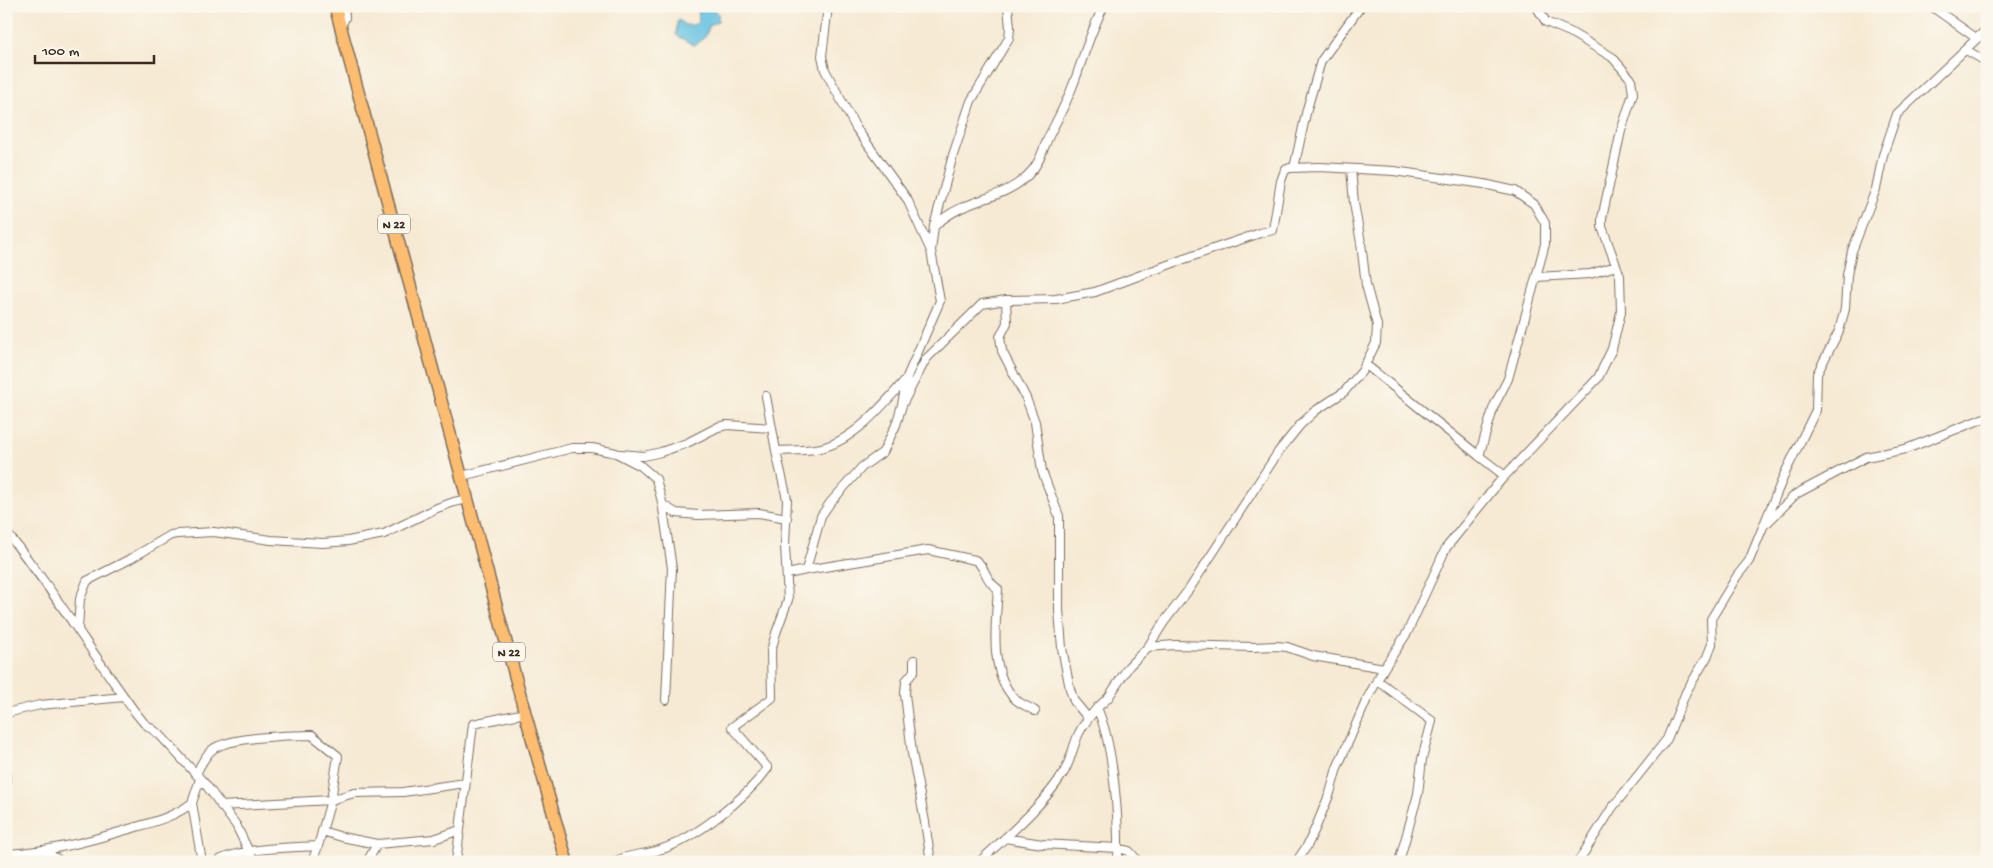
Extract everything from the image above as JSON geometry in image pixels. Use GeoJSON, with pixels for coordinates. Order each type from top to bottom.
{"type":"FeatureCollection","features":[{"type":"Feature","properties":{"kind":"main road","name":"N 22"},"geometry":{"type":"LineString","coordinates":[[335,6],[525,713],[567,862]]}},
{"type":"Feature","properties":{"kind":"street"},"geometry":{"type":"LineString","coordinates":[[341,26],[345,18],[344,6]]}},
{"type":"Feature","properties":{"kind":"street"},"geometry":{"type":"LineString","coordinates":[[806,570],[821,516],[862,467],[883,452],[896,425],[907,377],[940,301],[931,251],[907,199],[856,128],[825,70],[822,56],[828,6]]}},
{"type":"Feature","properties":{"kind":"street"},"geometry":{"type":"LineString","coordinates":[[931,251],[934,226],[953,155],[972,101],[1009,38],[1008,6]]}},
{"type":"Feature","properties":{"kind":"street"},"geometry":{"type":"LineString","coordinates":[[934,226],[946,215],[958,208],[993,196],[1012,187],[1028,176],[1044,152],[1050,134],[1062,114],[1091,34],[1104,6]]}},
{"type":"Feature","properties":{"kind":"street"},"geometry":{"type":"LineString","coordinates":[[1294,168],[1307,109],[1322,61],[1362,6]]}},
{"type":"Feature","properties":{"kind":"street"},"geometry":{"type":"LineString","coordinates":[[1296,862],[1307,846],[1330,793],[1337,768],[1377,680],[1406,633],[1446,548],[1505,476],[1598,378],[1612,349],[1621,312],[1620,276],[1602,227],[1602,218],[1621,130],[1633,94],[1631,79],[1612,57],[1570,32],[1546,22],[1536,6]]}},
{"type":"Feature","properties":{"kind":"street"},"geometry":{"type":"LineString","coordinates":[[1931,6],[1976,38]]}},
{"type":"Feature","properties":{"kind":"street"},"geometry":{"type":"LineString","coordinates":[[1578,862],[1612,808],[1667,739],[1686,692],[1707,657],[1712,644],[1711,619],[1749,561],[1785,473],[1816,410],[1817,374],[1839,331],[1845,309],[1847,275],[1852,251],[1878,183],[1883,155],[1897,114],[1938,77],[1987,28]]}},
{"type":"Feature","properties":{"kind":"street"},"geometry":{"type":"LineString","coordinates":[[1966,50],[1987,62]]}},
{"type":"Feature","properties":{"kind":"street"},"geometry":{"type":"LineString","coordinates":[[902,405],[926,358],[982,304],[1006,300],[1056,299],[1096,292],[1194,255],[1273,230],[1285,170],[1320,167],[1394,171],[1484,184],[1515,191],[1534,204],[1546,223],[1545,244],[1508,379],[1494,406],[1480,456]]}},
{"type":"Feature","properties":{"kind":"street"},"geometry":{"type":"LineString","coordinates":[[979,862],[1027,816],[1063,773],[1069,763],[1079,733],[1088,718],[1108,698],[1129,666],[1148,647],[1190,588],[1279,451],[1300,425],[1315,411],[1344,392],[1365,364],[1376,343],[1377,325],[1366,285],[1351,169]]}},
{"type":"Feature","properties":{"kind":"street"},"geometry":{"type":"LineString","coordinates":[[1536,277],[1590,274],[1616,266]]}},
{"type":"Feature","properties":{"kind":"street"},"geometry":{"type":"LineString","coordinates":[[1006,300],[1007,323],[1000,337],[1002,351],[1026,398],[1035,422],[1042,471],[1059,516],[1059,610],[1062,648],[1074,701],[1088,718]]}},
{"type":"Feature","properties":{"kind":"street"},"geometry":{"type":"LineString","coordinates":[[1365,364],[1505,476]]}},
{"type":"Feature","properties":{"kind":"street"},"geometry":{"type":"LineString","coordinates":[[776,451],[817,449],[840,440],[872,418],[907,377]]}},
{"type":"Feature","properties":{"kind":"street"},"geometry":{"type":"LineString","coordinates":[[614,862],[629,856],[679,843],[698,831],[757,783],[768,768],[732,727],[772,698],[771,651],[788,600],[785,546],[787,499],[766,396]]}},
{"type":"Feature","properties":{"kind":"street"},"geometry":{"type":"LineString","coordinates":[[1763,528],[1796,494],[1866,457],[1906,449],[1987,417]]}},
{"type":"Feature","properties":{"kind":"street"},"geometry":{"type":"LineString","coordinates":[[462,476],[572,448],[592,448],[616,454],[644,456],[687,443],[718,427],[727,425],[772,428]]}},
{"type":"Feature","properties":{"kind":"street"},"geometry":{"type":"LineString","coordinates":[[616,454],[642,466],[656,479],[663,505],[672,568],[666,700]]}},
{"type":"Feature","properties":{"kind":"street"},"geometry":{"type":"LineString","coordinates":[[78,628],[80,600],[87,581],[91,577],[130,560],[171,535],[214,532],[271,540],[323,543],[348,541],[384,534],[437,508],[468,499]]}},
{"type":"Feature","properties":{"kind":"street"},"geometry":{"type":"LineString","coordinates":[[663,505],[676,513],[698,515],[759,513],[787,518]]}},
{"type":"Feature","properties":{"kind":"street"},"geometry":{"type":"LineString","coordinates":[[6,532],[34,565],[124,697],[144,723],[160,735],[198,776],[236,825],[254,862]]}},
{"type":"Feature","properties":{"kind":"street"},"geometry":{"type":"LineString","coordinates":[[787,574],[921,550],[948,553],[976,560],[979,562],[989,583],[998,589],[995,654],[1001,674],[1015,699],[1035,711]]}},
{"type":"Feature","properties":{"kind":"street"},"geometry":{"type":"LineString","coordinates":[[1148,647],[1175,645],[1276,646],[1287,647],[1313,656],[1384,668]]}},
{"type":"Feature","properties":{"kind":"street"},"geometry":{"type":"LineString","coordinates":[[914,660],[914,671],[906,680],[905,694],[912,753],[931,862]]}},
{"type":"Feature","properties":{"kind":"street"},"geometry":{"type":"LineString","coordinates":[[1377,680],[1432,721],[1422,758],[1418,794],[1399,862]]}},
{"type":"Feature","properties":{"kind":"street"},"geometry":{"type":"LineString","coordinates":[[6,713],[49,704],[124,697]]}},
{"type":"Feature","properties":{"kind":"street"},"geometry":{"type":"LineString","coordinates":[[1097,708],[1102,720],[1108,747],[1118,862]]}},
{"type":"Feature","properties":{"kind":"street"},"geometry":{"type":"LineString","coordinates":[[456,862],[473,724],[525,713]]}},
{"type":"Feature","properties":{"kind":"street"},"geometry":{"type":"LineString","coordinates":[[202,862],[192,802],[204,759],[212,750],[220,745],[269,736],[312,735],[338,756],[331,800],[312,862]]}},
{"type":"Feature","properties":{"kind":"street"},"geometry":{"type":"LineString","coordinates":[[6,761],[6,834]]}},
{"type":"Feature","properties":{"kind":"street"},"geometry":{"type":"LineString","coordinates":[[221,806],[331,800],[354,793],[403,792],[465,783]]}},
{"type":"Feature","properties":{"kind":"street"},"geometry":{"type":"LineString","coordinates":[[6,854],[44,851],[82,843],[160,820],[182,810],[192,802]]}},
{"type":"Feature","properties":{"kind":"street"},"geometry":{"type":"LineString","coordinates":[[322,831],[377,844],[434,838],[460,830]]}},
{"type":"Feature","properties":{"kind":"street"},"geometry":{"type":"LineString","coordinates":[[1004,838],[1042,844],[1118,848],[1129,851],[1139,862]]}},
{"type":"Feature","properties":{"kind":"street"},"geometry":{"type":"LineString","coordinates":[[367,862],[377,844]]}},
{"type":"Feature","properties":{"kind":"street"},"geometry":{"type":"LineString","coordinates":[[216,862],[232,855],[271,848],[318,846]]}},
{"type":"Feature","properties":{"kind":"street"},"geometry":{"type":"LineString","coordinates":[[44,851],[62,862]]}},
{"type":"Feature","properties":{"kind":"water"},"geometry":{"type":"Polygon","coordinates":[[[703,6],[718,13],[718,21],[710,25],[700,42],[693,45],[676,35],[677,22],[679,20],[685,25],[693,25],[699,22],[698,9],[703,6]]]}}]}
